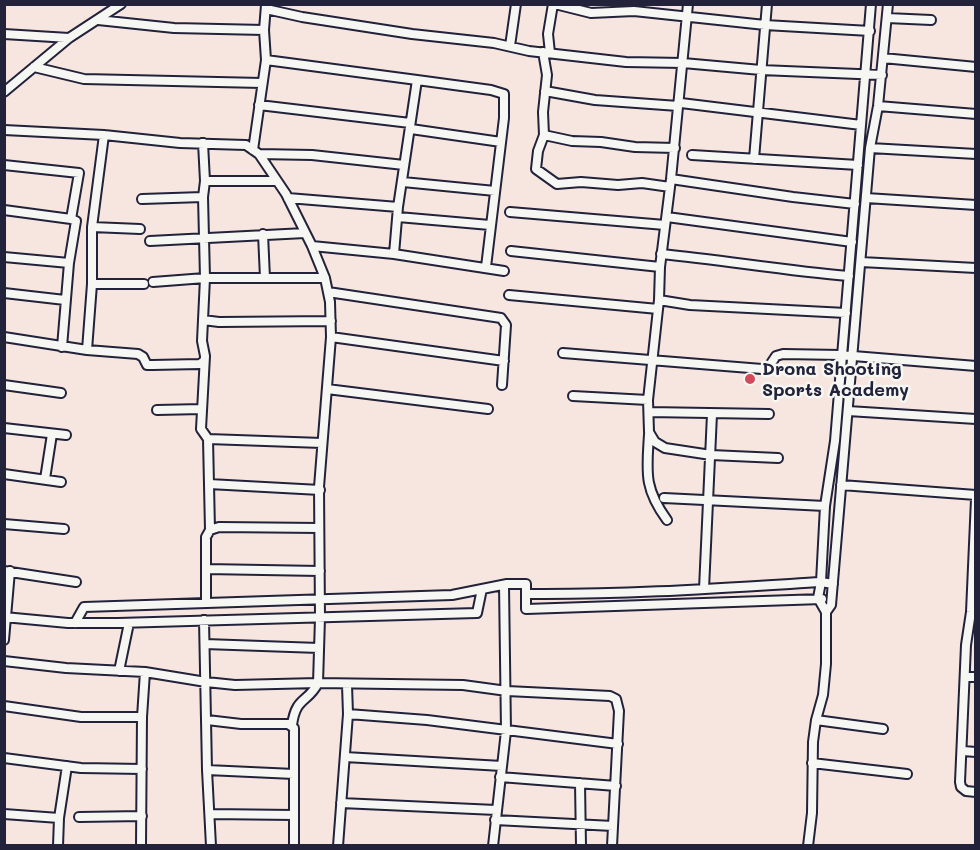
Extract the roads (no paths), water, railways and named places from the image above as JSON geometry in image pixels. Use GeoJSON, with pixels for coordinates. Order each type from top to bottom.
{"type":"FeatureCollection","features":[{"type":"Feature","properties":{"kind":"street"},"geometry":{"type":"LineString","coordinates":[[4,92],[8,84],[34,67],[69,38],[121,4]]}},
{"type":"Feature","properties":{"kind":"street"},"geometry":{"type":"LineString","coordinates":[[510,46],[516,4]]}},
{"type":"Feature","properties":{"kind":"street"},"geometry":{"type":"LineString","coordinates":[[855,204],[671,183],[556,184],[536,169],[538,151],[544,135],[543,112],[548,34],[554,4],[591,13],[634,11],[765,26],[870,31]]}},
{"type":"Feature","properties":{"kind":"street"},"geometry":{"type":"LineString","coordinates":[[667,520],[648,483],[646,463],[649,432],[648,400],[688,4]]}},
{"type":"Feature","properties":{"kind":"street"},"geometry":{"type":"LineString","coordinates":[[754,159],[767,4]]}},
{"type":"Feature","properties":{"kind":"street"},"geometry":{"type":"LineString","coordinates":[[808,846],[813,804],[812,763],[816,720],[824,695],[825,674],[826,612],[818,598],[825,506],[835,441],[871,4]]}},
{"type":"Feature","properties":{"kind":"street"},"geometry":{"type":"LineString","coordinates":[[826,612],[831,605],[870,148],[882,75],[888,4]]}},
{"type":"Feature","properties":{"kind":"street"},"geometry":{"type":"LineString","coordinates":[[256,152],[259,105],[266,60],[264,30],[266,7],[324,21],[626,62],[683,63],[761,70],[882,75]]}},
{"type":"Feature","properties":{"kind":"street"},"geometry":{"type":"LineString","coordinates":[[887,18],[931,20]]}},
{"type":"Feature","properties":{"kind":"street"},"geometry":{"type":"LineString","coordinates":[[98,20],[174,27],[264,30]]}},
{"type":"Feature","properties":{"kind":"street"},"geometry":{"type":"LineString","coordinates":[[4,34],[69,38]]}},
{"type":"Feature","properties":{"kind":"street"},"geometry":{"type":"LineString","coordinates":[[883,58],[975,67]]}},
{"type":"Feature","properties":{"kind":"street"},"geometry":{"type":"LineString","coordinates":[[266,60],[490,90],[504,94],[504,118],[486,267]]}},
{"type":"Feature","properties":{"kind":"street"},"geometry":{"type":"LineString","coordinates":[[34,67],[84,78],[262,83]]}},
{"type":"Feature","properties":{"kind":"street"},"geometry":{"type":"LineString","coordinates":[[394,254],[398,207],[417,80]]}},
{"type":"Feature","properties":{"kind":"street"},"geometry":{"type":"LineString","coordinates":[[545,91],[595,100],[679,104],[861,125]]}},
{"type":"Feature","properties":{"kind":"street"},"geometry":{"type":"LineString","coordinates":[[259,105],[410,126],[501,142]]}},
{"type":"Feature","properties":{"kind":"street"},"geometry":{"type":"LineString","coordinates":[[878,106],[975,114]]}},
{"type":"Feature","properties":{"kind":"street"},"geometry":{"type":"LineString","coordinates":[[4,130],[246,145],[256,152],[288,198],[325,278],[332,337],[320,489],[321,599],[318,683],[313,691],[296,706],[292,725],[296,733],[294,846]]}},
{"type":"Feature","properties":{"kind":"street"},"geometry":{"type":"LineString","coordinates":[[87,350],[92,284],[92,227],[104,135]]}},
{"type":"Feature","properties":{"kind":"street"},"geometry":{"type":"LineString","coordinates":[[544,135],[572,141],[675,148]]}},
{"type":"Feature","properties":{"kind":"street"},"geometry":{"type":"LineString","coordinates":[[203,143],[205,278],[201,429],[208,439],[210,530],[206,537],[206,603]]}},
{"type":"Feature","properties":{"kind":"street"},"geometry":{"type":"LineString","coordinates":[[870,148],[975,154]]}},
{"type":"Feature","properties":{"kind":"street"},"geometry":{"type":"LineString","coordinates":[[256,152],[312,155],[404,165]]}},
{"type":"Feature","properties":{"kind":"street"},"geometry":{"type":"LineString","coordinates":[[692,155],[858,165]]}},
{"type":"Feature","properties":{"kind":"street"},"geometry":{"type":"LineString","coordinates":[[4,165],[79,173],[71,219]]}},
{"type":"Feature","properties":{"kind":"street"},"geometry":{"type":"LineString","coordinates":[[205,181],[277,181]]}},
{"type":"Feature","properties":{"kind":"street"},"geometry":{"type":"LineString","coordinates":[[403,182],[495,191]]}},
{"type":"Feature","properties":{"kind":"street"},"geometry":{"type":"LineString","coordinates":[[142,199],[203,197]]}},
{"type":"Feature","properties":{"kind":"street"},"geometry":{"type":"LineString","coordinates":[[288,198],[398,207]]}},
{"type":"Feature","properties":{"kind":"street"},"geometry":{"type":"LineString","coordinates":[[866,198],[975,205]]}},
{"type":"Feature","properties":{"kind":"street"},"geometry":{"type":"LineString","coordinates":[[4,210],[76,221],[69,263],[62,347]]}},
{"type":"Feature","properties":{"kind":"street"},"geometry":{"type":"LineString","coordinates":[[510,212],[666,221],[852,242]]}},
{"type":"Feature","properties":{"kind":"street"},"geometry":{"type":"LineString","coordinates":[[398,217],[490,225]]}},
{"type":"Feature","properties":{"kind":"street"},"geometry":{"type":"LineString","coordinates":[[92,227],[140,230]]}},
{"type":"Feature","properties":{"kind":"street"},"geometry":{"type":"LineString","coordinates":[[150,241],[305,233]]}},
{"type":"Feature","properties":{"kind":"street"},"geometry":{"type":"LineString","coordinates":[[264,234],[265,278]]}},
{"type":"Feature","properties":{"kind":"street"},"geometry":{"type":"LineString","coordinates":[[312,246],[394,254],[504,271]]}},
{"type":"Feature","properties":{"kind":"street"},"geometry":{"type":"LineString","coordinates":[[511,251],[660,267]]}},
{"type":"Feature","properties":{"kind":"street"},"geometry":{"type":"LineString","coordinates":[[661,255],[714,259],[849,276]]}},
{"type":"Feature","properties":{"kind":"street"},"geometry":{"type":"LineString","coordinates":[[4,257],[69,263]]}},
{"type":"Feature","properties":{"kind":"street"},"geometry":{"type":"LineString","coordinates":[[861,262],[975,268]]}},
{"type":"Feature","properties":{"kind":"street"},"geometry":{"type":"LineString","coordinates":[[153,282],[205,278],[325,278]]}},
{"type":"Feature","properties":{"kind":"street"},"geometry":{"type":"LineString","coordinates":[[92,284],[144,284]]}},
{"type":"Feature","properties":{"kind":"street"},"geometry":{"type":"LineString","coordinates":[[328,292],[501,318],[506,326],[502,385]]}},
{"type":"Feature","properties":{"kind":"street"},"geometry":{"type":"LineString","coordinates":[[4,293],[65,300]]}},
{"type":"Feature","properties":{"kind":"street"},"geometry":{"type":"LineString","coordinates":[[509,295],[846,313]]}},
{"type":"Feature","properties":{"kind":"street"},"geometry":{"type":"LineString","coordinates":[[203,320],[219,322],[331,321]]}},
{"type":"Feature","properties":{"kind":"street"},"geometry":{"type":"LineString","coordinates":[[4,337],[62,347],[138,354],[143,357],[147,365],[204,362]]}},
{"type":"Feature","properties":{"kind":"street"},"geometry":{"type":"LineString","coordinates":[[332,337],[504,361]]}},
{"type":"Feature","properties":{"kind":"street"},"geometry":{"type":"LineString","coordinates":[[562,353],[762,369],[768,368],[776,356],[783,354],[842,355],[975,366]]}},
{"type":"Feature","properties":{"kind":"street"},"geometry":{"type":"LineString","coordinates":[[4,385],[61,393]]}},
{"type":"Feature","properties":{"kind":"street"},"geometry":{"type":"LineString","coordinates":[[327,388],[488,409]]}},
{"type":"Feature","properties":{"kind":"street"},"geometry":{"type":"LineString","coordinates":[[573,396],[648,400]]}},
{"type":"Feature","properties":{"kind":"street"},"geometry":{"type":"LineString","coordinates":[[157,410],[202,409]]}},
{"type":"Feature","properties":{"kind":"street"},"geometry":{"type":"LineString","coordinates":[[848,411],[975,419]]}},
{"type":"Feature","properties":{"kind":"street"},"geometry":{"type":"LineString","coordinates":[[649,412],[769,414]]}},
{"type":"Feature","properties":{"kind":"street"},"geometry":{"type":"LineString","coordinates":[[704,589],[712,414]]}},
{"type":"Feature","properties":{"kind":"street"},"geometry":{"type":"LineString","coordinates":[[4,428],[66,435]]}},
{"type":"Feature","properties":{"kind":"street"},"geometry":{"type":"LineString","coordinates":[[649,432],[655,442],[665,448],[711,455],[778,458]]}},
{"type":"Feature","properties":{"kind":"street"},"geometry":{"type":"LineString","coordinates":[[45,479],[52,435]]}},
{"type":"Feature","properties":{"kind":"street"},"geometry":{"type":"LineString","coordinates":[[208,439],[322,443]]}},
{"type":"Feature","properties":{"kind":"street"},"geometry":{"type":"LineString","coordinates":[[4,474],[61,482]]}},
{"type":"Feature","properties":{"kind":"street"},"geometry":{"type":"LineString","coordinates":[[209,484],[320,489]]}},
{"type":"Feature","properties":{"kind":"street"},"geometry":{"type":"LineString","coordinates":[[841,485],[975,497],[974,594],[965,677],[961,788],[975,792]]}},
{"type":"Feature","properties":{"kind":"street"},"geometry":{"type":"LineString","coordinates":[[664,498],[825,506]]}},
{"type":"Feature","properties":{"kind":"street"},"geometry":{"type":"LineString","coordinates":[[4,524],[64,529]]}},
{"type":"Feature","properties":{"kind":"street"},"geometry":{"type":"LineString","coordinates":[[210,530],[219,527],[319,528]]}},
{"type":"Feature","properties":{"kind":"street"},"geometry":{"type":"LineString","coordinates":[[206,569],[320,571]]}},
{"type":"Feature","properties":{"kind":"street"},"geometry":{"type":"LineString","coordinates":[[4,640],[7,571],[76,582]]}},
{"type":"Feature","properties":{"kind":"street"},"geometry":{"type":"LineString","coordinates":[[526,594],[627,593],[821,582],[833,584]]}},
{"type":"Feature","properties":{"kind":"street"},"geometry":{"type":"LineString","coordinates":[[75,623],[84,607],[453,595],[504,585],[526,585],[526,609],[818,598],[831,600]]}},
{"type":"Feature","properties":{"kind":"street"},"geometry":{"type":"LineString","coordinates":[[494,846],[506,731],[504,585]]}},
{"type":"Feature","properties":{"kind":"street"},"geometry":{"type":"LineString","coordinates":[[6,617],[75,623],[129,623],[477,613],[482,589]]}},
{"type":"Feature","properties":{"kind":"street"},"geometry":{"type":"LineString","coordinates":[[204,620],[211,846]]}},
{"type":"Feature","properties":{"kind":"street"},"geometry":{"type":"LineString","coordinates":[[119,671],[129,623]]}},
{"type":"Feature","properties":{"kind":"street"},"geometry":{"type":"LineString","coordinates":[[205,645],[319,648]]}},
{"type":"Feature","properties":{"kind":"street"},"geometry":{"type":"LineString","coordinates":[[4,661],[66,668],[145,672],[236,685],[318,683],[463,685],[507,691],[610,696],[616,699],[620,711],[612,846]]}},
{"type":"Feature","properties":{"kind":"street"},"geometry":{"type":"LineString","coordinates":[[141,846],[142,717],[145,672]]}},
{"type":"Feature","properties":{"kind":"street"},"geometry":{"type":"LineString","coordinates":[[965,677],[975,676]]}},
{"type":"Feature","properties":{"kind":"street"},"geometry":{"type":"LineString","coordinates":[[338,846],[348,714],[346,685]]}},
{"type":"Feature","properties":{"kind":"street"},"geometry":{"type":"LineString","coordinates":[[4,706],[81,717],[142,717]]}},
{"type":"Feature","properties":{"kind":"street"},"geometry":{"type":"LineString","coordinates":[[348,714],[427,720],[618,744]]}},
{"type":"Feature","properties":{"kind":"street"},"geometry":{"type":"LineString","coordinates":[[207,720],[242,724],[292,725]]}},
{"type":"Feature","properties":{"kind":"street"},"geometry":{"type":"LineString","coordinates":[[816,720],[883,729]]}},
{"type":"Feature","properties":{"kind":"street"},"geometry":{"type":"LineString","coordinates":[[963,751],[975,752]]}},
{"type":"Feature","properties":{"kind":"street"},"geometry":{"type":"LineString","coordinates":[[345,757],[502,766]]}},
{"type":"Feature","properties":{"kind":"street"},"geometry":{"type":"LineString","coordinates":[[4,759],[81,768],[142,769]]}},
{"type":"Feature","properties":{"kind":"street"},"geometry":{"type":"LineString","coordinates":[[812,763],[907,774]]}},
{"type":"Feature","properties":{"kind":"street"},"geometry":{"type":"LineString","coordinates":[[58,846],[58,818],[67,766]]}},
{"type":"Feature","properties":{"kind":"street"},"geometry":{"type":"LineString","coordinates":[[207,770],[294,774]]}},
{"type":"Feature","properties":{"kind":"street"},"geometry":{"type":"LineString","coordinates":[[500,777],[616,786]]}},
{"type":"Feature","properties":{"kind":"street"},"geometry":{"type":"LineString","coordinates":[[580,783],[580,846]]}},
{"type":"Feature","properties":{"kind":"street"},"geometry":{"type":"LineString","coordinates":[[341,803],[496,810]]}},
{"type":"Feature","properties":{"kind":"street"},"geometry":{"type":"LineString","coordinates":[[4,814],[58,818]]}},
{"type":"Feature","properties":{"kind":"street"},"geometry":{"type":"LineString","coordinates":[[210,814],[294,815]]}},
{"type":"Feature","properties":{"kind":"street"},"geometry":{"type":"LineString","coordinates":[[79,817],[142,816]]}},
{"type":"Feature","properties":{"kind":"street"},"geometry":{"type":"LineString","coordinates":[[495,820],[614,826]]}},
{"type":"Feature","properties":{"kind":"place","name":"Drona Shooting Sports Academy"},"geometry":{"type":"Point","coordinates":[750,379]}}]}
